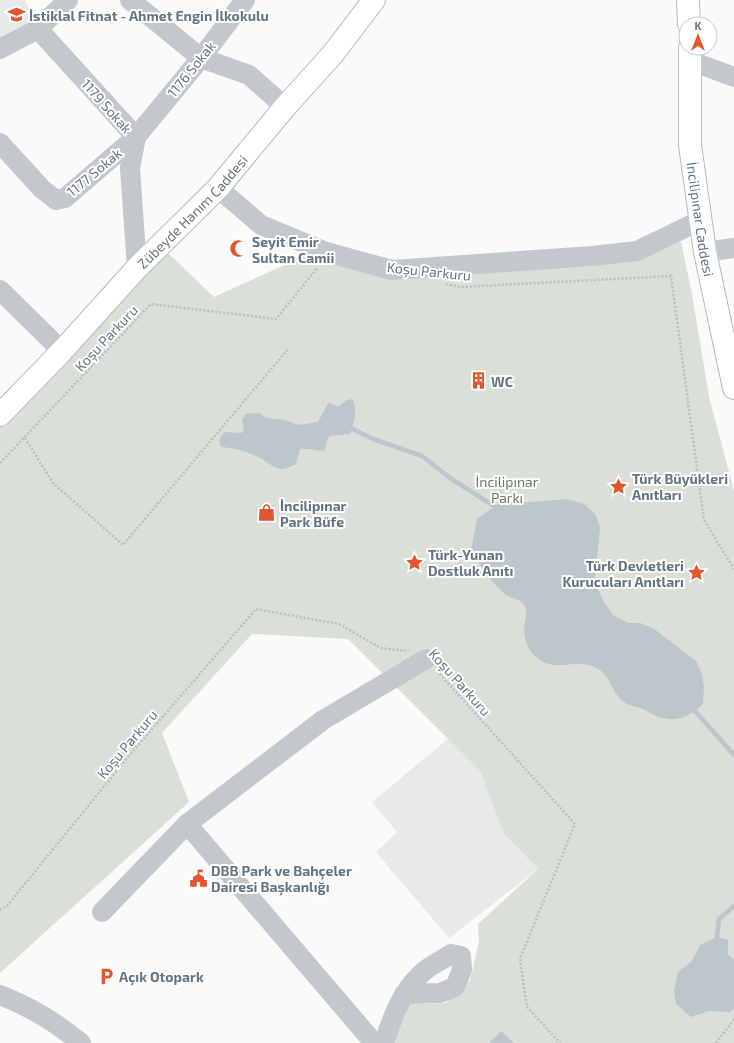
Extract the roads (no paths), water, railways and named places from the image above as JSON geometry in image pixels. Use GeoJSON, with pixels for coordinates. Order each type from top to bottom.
{"type":"FeatureCollection","features":[{"type":"Feature","properties":{"kind":"main road","name":"Zübeyde Hanım Caddesi"},"geometry":{"type":"LineString","coordinates":[[0,415],[62,351],[137,268],[218,188],[285,107],[332,55],[374,0]]}},
{"type":"Feature","properties":{"kind":"main road"},"geometry":{"type":"LineString","coordinates":[[688,0],[689,16]]}},
{"type":"Feature","properties":{"kind":"main road","name":"İncilipınar Caddesi"},"geometry":{"type":"LineString","coordinates":[[690,56],[690,145],[705,252],[734,386]]}},
{"type":"Feature","properties":{"kind":"street"},"geometry":{"type":"LineString","coordinates":[[0,49],[38,29],[68,0]]}},
{"type":"Feature","properties":{"kind":"street"},"geometry":{"type":"LineString","coordinates":[[130,0],[201,58],[249,75],[285,107]]}},
{"type":"Feature","properties":{"kind":"street","name":"1176 Sokak"},"geometry":{"type":"LineString","coordinates":[[136,137],[201,58],[245,0]]}},
{"type":"Feature","properties":{"kind":"street","name":"1179 Sokak"},"geometry":{"type":"LineString","coordinates":[[38,29],[136,137],[130,168],[137,268]]}},
{"type":"Feature","properties":{"kind":"street"},"geometry":{"type":"LineString","coordinates":[[694,56],[734,77]]}},
{"type":"Feature","properties":{"kind":"street","name":"1177 Sokak"},"geometry":{"type":"LineString","coordinates":[[0,143],[42,189],[56,200],[65,198],[136,137]]}},
{"type":"Feature","properties":{"kind":"street"},"geometry":{"type":"LineString","coordinates":[[218,188],[261,225],[326,252],[392,270],[592,256],[636,251],[701,220]]}},
{"type":"Feature","properties":{"kind":"street"},"geometry":{"type":"LineString","coordinates":[[705,252],[734,248]]}},
{"type":"Feature","properties":{"kind":"street"},"geometry":{"type":"LineString","coordinates":[[0,290],[62,351]]}},
{"type":"Feature","properties":{"kind":"street"},"geometry":{"type":"LineString","coordinates":[[102,912],[187,824],[324,720],[426,659]]}},
{"type":"Feature","properties":{"kind":"street"},"geometry":{"type":"LineString","coordinates":[[187,824],[374,1043]]}},
{"type":"Feature","properties":{"kind":"street"},"geometry":{"type":"LineString","coordinates":[[384,1043],[394,1012],[404,994]]}},
{"type":"Feature","properties":{"kind":"street"},"geometry":{"type":"LineString","coordinates":[[0,995],[40,1013],[59,1025],[81,1043]]}},
{"type":"Feature","properties":{"kind":"waterway"},"geometry":{"type":"LineString","coordinates":[[353,429],[373,439],[422,456],[450,478],[494,506]]}},
{"type":"Feature","properties":{"kind":"waterway"},"geometry":{"type":"LineString","coordinates":[[695,711],[734,755]]}},
{"type":"Feature","properties":{"kind":"waterway"},"geometry":{"type":"LineString","coordinates":[[717,937],[719,919],[734,906]]}},
{"type":"Feature","properties":{"kind":"place","name":"İstiklal Fitnat - Ahmet Engin İlkokulu"},"geometry":{"type":"Point","coordinates":[16,15]}},
{"type":"Feature","properties":{"kind":"place","name":"Seyit Emir Sultan Camii"},"geometry":{"type":"Point","coordinates":[239,249]}},
{"type":"Feature","properties":{"kind":"place","name":"WC"},"geometry":{"type":"Point","coordinates":[478,381]}},
{"type":"Feature","properties":{"kind":"place","name":"Türk Büyükleri Anıtları"},"geometry":{"type":"Point","coordinates":[619,486]}},
{"type":"Feature","properties":{"kind":"place","name":"İncilipınar Park Büfe"},"geometry":{"type":"Point","coordinates":[267,513]}},
{"type":"Feature","properties":{"kind":"place","name":"Türk-Yunan Dostluk Anıtı"},"geometry":{"type":"Point","coordinates":[415,562]}},
{"type":"Feature","properties":{"kind":"place","name":"Türk Devletleri Kurucuları Anıtları"},"geometry":{"type":"Point","coordinates":[697,573]}},
{"type":"Feature","properties":{"kind":"place","name":"DBB Park ve Bahçeler Dairesi Başkanlığı"},"geometry":{"type":"Point","coordinates":[198,878]}},
{"type":"Feature","properties":{"kind":"place","name":"Açık Otopark"},"geometry":{"type":"Point","coordinates":[106,976]}},
{"type":"Feature","properties":{"kind":"park label","name":"İncilipınar Parkı"},"geometry":{"type":"Point","coordinates":[507,490]}}]}
